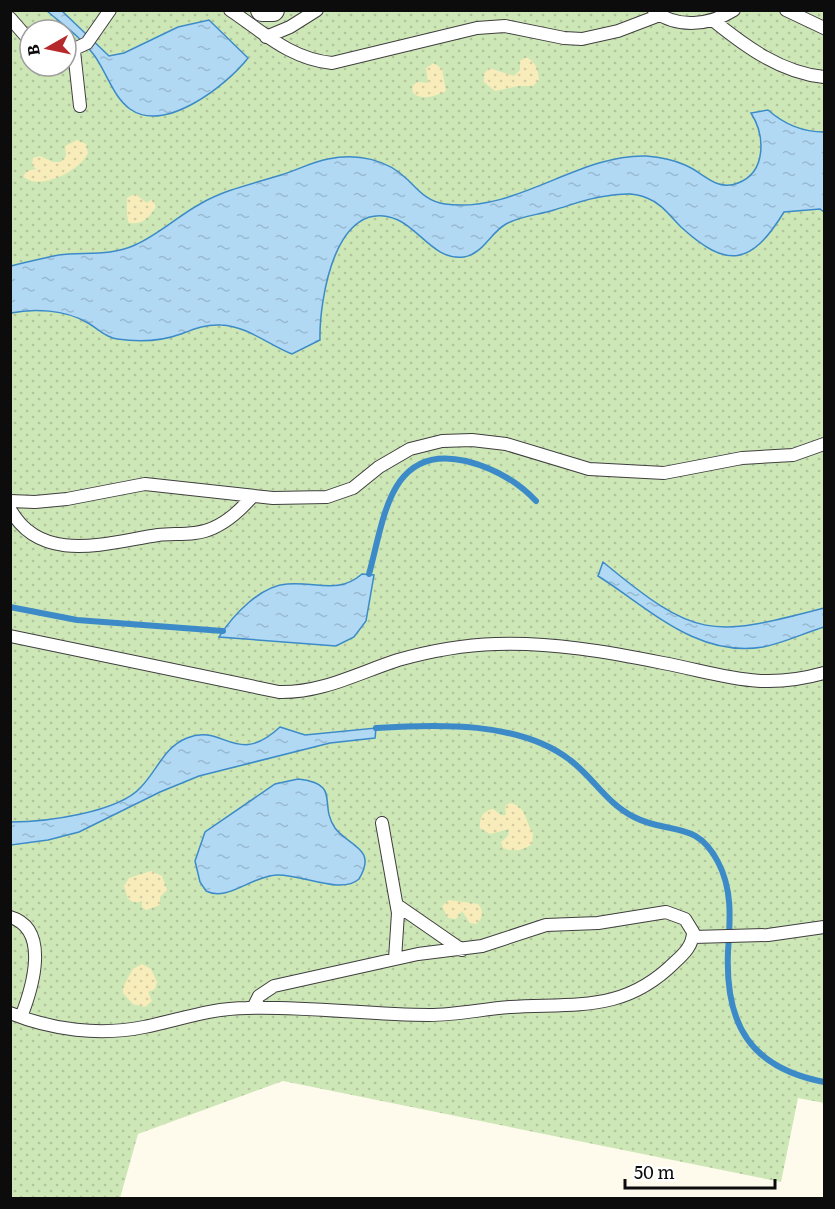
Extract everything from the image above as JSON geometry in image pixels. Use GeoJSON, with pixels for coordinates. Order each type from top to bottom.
{"type":"FeatureCollection","features":[{"type":"Feature","properties":{"kind":"street"},"geometry":{"type":"LineString","coordinates":[[262,10],[273,10]]}},
{"type":"Feature","properties":{"kind":"lane"},"geometry":{"type":"LineString","coordinates":[[230,10],[266,37],[303,58],[332,63],[477,28],[505,26],[555,37],[582,39],[609,34],[656,13],[689,23],[714,21],[734,10]]}},
{"type":"Feature","properties":{"kind":"lane"},"geometry":{"type":"LineString","coordinates":[[266,37],[290,27],[317,10]]}},
{"type":"Feature","properties":{"kind":"lane"},"geometry":{"type":"LineString","coordinates":[[786,10],[825,28]]}},
{"type":"Feature","properties":{"kind":"lane"},"geometry":{"type":"LineString","coordinates":[[78,47],[93,35],[104,13]]}},
{"type":"Feature","properties":{"kind":"lane"},"geometry":{"type":"LineString","coordinates":[[714,21],[765,58],[801,73],[825,77]]}},
{"type":"Feature","properties":{"kind":"lane"},"geometry":{"type":"LineString","coordinates":[[76,78],[80,106]]}},
{"type":"Feature","properties":{"kind":"lane"},"geometry":{"type":"LineString","coordinates":[[10,501],[34,502],[67,499],[145,484],[253,496],[312,498],[340,493],[365,480],[395,456],[425,444],[442,441],[472,440],[506,444],[589,469],[664,473],[742,458],[793,455],[825,444]]}},
{"type":"Feature","properties":{"kind":"lane"},"geometry":{"type":"LineString","coordinates":[[10,508],[19,522],[40,537],[68,546],[104,546],[160,535],[202,532],[226,521],[253,496]]}},
{"type":"Feature","properties":{"kind":"lane"},"geometry":{"type":"LineString","coordinates":[[10,636],[279,692],[322,687],[423,653],[498,644],[556,647],[638,657],[714,676],[752,682],[794,680],[825,673]]}},
{"type":"Feature","properties":{"kind":"lane"},"geometry":{"type":"LineString","coordinates":[[382,823],[397,905],[398,934],[395,959]]}},
{"type":"Feature","properties":{"kind":"lane"},"geometry":{"type":"LineString","coordinates":[[397,905],[462,950]]}},
{"type":"Feature","properties":{"kind":"lane"},"geometry":{"type":"LineString","coordinates":[[10,917],[26,926],[33,939],[33,972],[16,1015],[57,1027],[109,1030],[142,1027],[200,1013],[253,1008],[432,1016],[507,1007],[598,1004],[626,996],[653,981],[679,958],[693,937],[690,925],[685,919],[666,912],[534,928],[503,940],[462,950],[395,959],[274,986],[259,996],[253,1008]]}},
{"type":"Feature","properties":{"kind":"lane"},"geometry":{"type":"LineString","coordinates":[[693,937],[745,937],[825,927]]}},
{"type":"Feature","properties":{"kind":"green space"},"geometry":{"type":"Polygon","coordinates":[[[10,11],[824,11],[824,1103],[798,1098],[781,1182],[283,1081],[138,1134],[120,1198],[11,1198],[10,11]]]}},
{"type":"Feature","properties":{"kind":"sand"},"geometry":{"type":"Polygon","coordinates":[[[526,57],[536,66],[538,72],[539,80],[533,86],[518,86],[495,91],[484,82],[484,74],[489,68],[514,76],[520,70],[520,61],[526,57]]]}},
{"type":"Feature","properties":{"kind":"sand"},"geometry":{"type":"Polygon","coordinates":[[[434,63],[442,69],[446,91],[429,97],[421,97],[413,93],[412,86],[418,82],[428,83],[426,68],[434,63]]]}},
{"type":"Feature","properties":{"kind":"sand"},"geometry":{"type":"Polygon","coordinates":[[[77,140],[86,144],[88,153],[84,160],[68,172],[38,182],[23,176],[27,171],[36,169],[32,165],[33,158],[40,156],[53,162],[61,162],[66,156],[65,146],[77,140]]]}},
{"type":"Feature","properties":{"kind":"sand"},"geometry":{"type":"Polygon","coordinates":[[[135,194],[147,203],[152,199],[156,207],[145,220],[129,223],[127,198],[135,194]]]}},
{"type":"Feature","properties":{"kind":"sand"},"geometry":{"type":"Polygon","coordinates":[[[510,803],[520,807],[533,833],[532,844],[522,849],[503,848],[501,842],[508,836],[509,829],[490,834],[480,828],[480,821],[484,813],[493,809],[501,815],[506,815],[505,806],[510,803]]]}},
{"type":"Feature","properties":{"kind":"sand"},"geometry":{"type":"Polygon","coordinates":[[[151,871],[162,876],[167,890],[160,897],[160,905],[146,910],[142,907],[142,901],[135,903],[128,899],[124,886],[129,878],[151,871]]]}},
{"type":"Feature","properties":{"kind":"sand"},"geometry":{"type":"Polygon","coordinates":[[[449,900],[478,904],[482,912],[480,920],[476,924],[470,923],[462,911],[456,919],[448,918],[442,906],[449,900]]]}},
{"type":"Feature","properties":{"kind":"sand"},"geometry":{"type":"Polygon","coordinates":[[[142,964],[151,969],[157,982],[155,989],[148,992],[152,1001],[145,1007],[133,1004],[123,993],[123,987],[133,969],[142,964]]]}},
{"type":"Feature","properties":{"kind":"water"},"geometry":{"type":"Polygon","coordinates":[[[47,11],[62,11],[69,18],[55,18],[47,11]]]}},
{"type":"Feature","properties":{"kind":"water"},"geometry":{"type":"Polygon","coordinates":[[[209,20],[248,58],[226,81],[194,103],[177,111],[160,115],[144,115],[130,109],[119,98],[89,49],[78,37],[78,26],[109,56],[124,53],[178,27],[209,20]]]}},
{"type":"Feature","properties":{"kind":"water"},"geometry":{"type":"Polygon","coordinates":[[[768,110],[794,127],[824,132],[824,212],[820,209],[784,212],[760,243],[749,252],[737,256],[725,255],[697,241],[652,200],[637,195],[621,194],[593,198],[511,221],[500,228],[476,252],[464,257],[454,257],[437,250],[398,220],[377,216],[359,222],[345,236],[335,256],[323,301],[320,340],[292,354],[249,332],[231,326],[210,325],[166,338],[133,340],[112,338],[90,324],[69,315],[39,310],[11,313],[11,266],[59,255],[117,251],[135,245],[210,199],[322,160],[339,157],[371,159],[391,167],[420,192],[445,204],[471,205],[496,200],[521,193],[596,164],[621,158],[646,156],[675,161],[692,168],[716,183],[730,185],[747,178],[759,162],[761,142],[751,113],[768,110]]]}},
{"type":"Feature","properties":{"kind":"water"},"geometry":{"type":"Polygon","coordinates":[[[603,562],[661,606],[684,618],[706,625],[728,627],[754,624],[824,608],[824,627],[763,647],[739,648],[717,645],[675,628],[598,576],[603,562]]]}},
{"type":"Feature","properties":{"kind":"water"},"geometry":{"type":"Polygon","coordinates":[[[362,574],[374,575],[366,621],[354,637],[336,646],[219,637],[248,603],[267,590],[287,584],[335,586],[353,580],[362,574]]]}},
{"type":"Feature","properties":{"kind":"water"},"geometry":{"type":"Polygon","coordinates":[[[280,727],[305,735],[376,728],[375,738],[330,743],[199,776],[160,792],[79,832],[48,840],[11,845],[11,822],[80,814],[98,810],[130,796],[147,781],[172,747],[187,738],[200,735],[211,736],[241,745],[252,744],[265,739],[280,727]]]}},
{"type":"Feature","properties":{"kind":"water"},"geometry":{"type":"Polygon","coordinates":[[[298,779],[320,785],[325,790],[330,819],[335,828],[363,854],[364,869],[359,879],[342,885],[331,885],[277,875],[258,879],[223,893],[214,894],[206,891],[200,882],[195,861],[205,832],[275,784],[298,779]]]}},
{"type":"Feature","properties":{"kind":"waterway"},"geometry":{"type":"LineString","coordinates":[[369,574],[386,510],[394,491],[405,475],[420,463],[440,458],[476,464],[512,481],[536,501]]}},
{"type":"Feature","properties":{"kind":"waterway"},"geometry":{"type":"LineString","coordinates":[[10,607],[77,620],[223,631]]}},
{"type":"Feature","properties":{"kind":"waterway"},"geometry":{"type":"LineString","coordinates":[[376,728],[451,726],[477,728],[527,738],[550,747],[570,760],[624,812],[646,822],[680,830],[700,839],[718,862],[726,884],[730,917],[728,978],[731,1001],[747,1039],[760,1054],[777,1066],[824,1082]]}}]}
